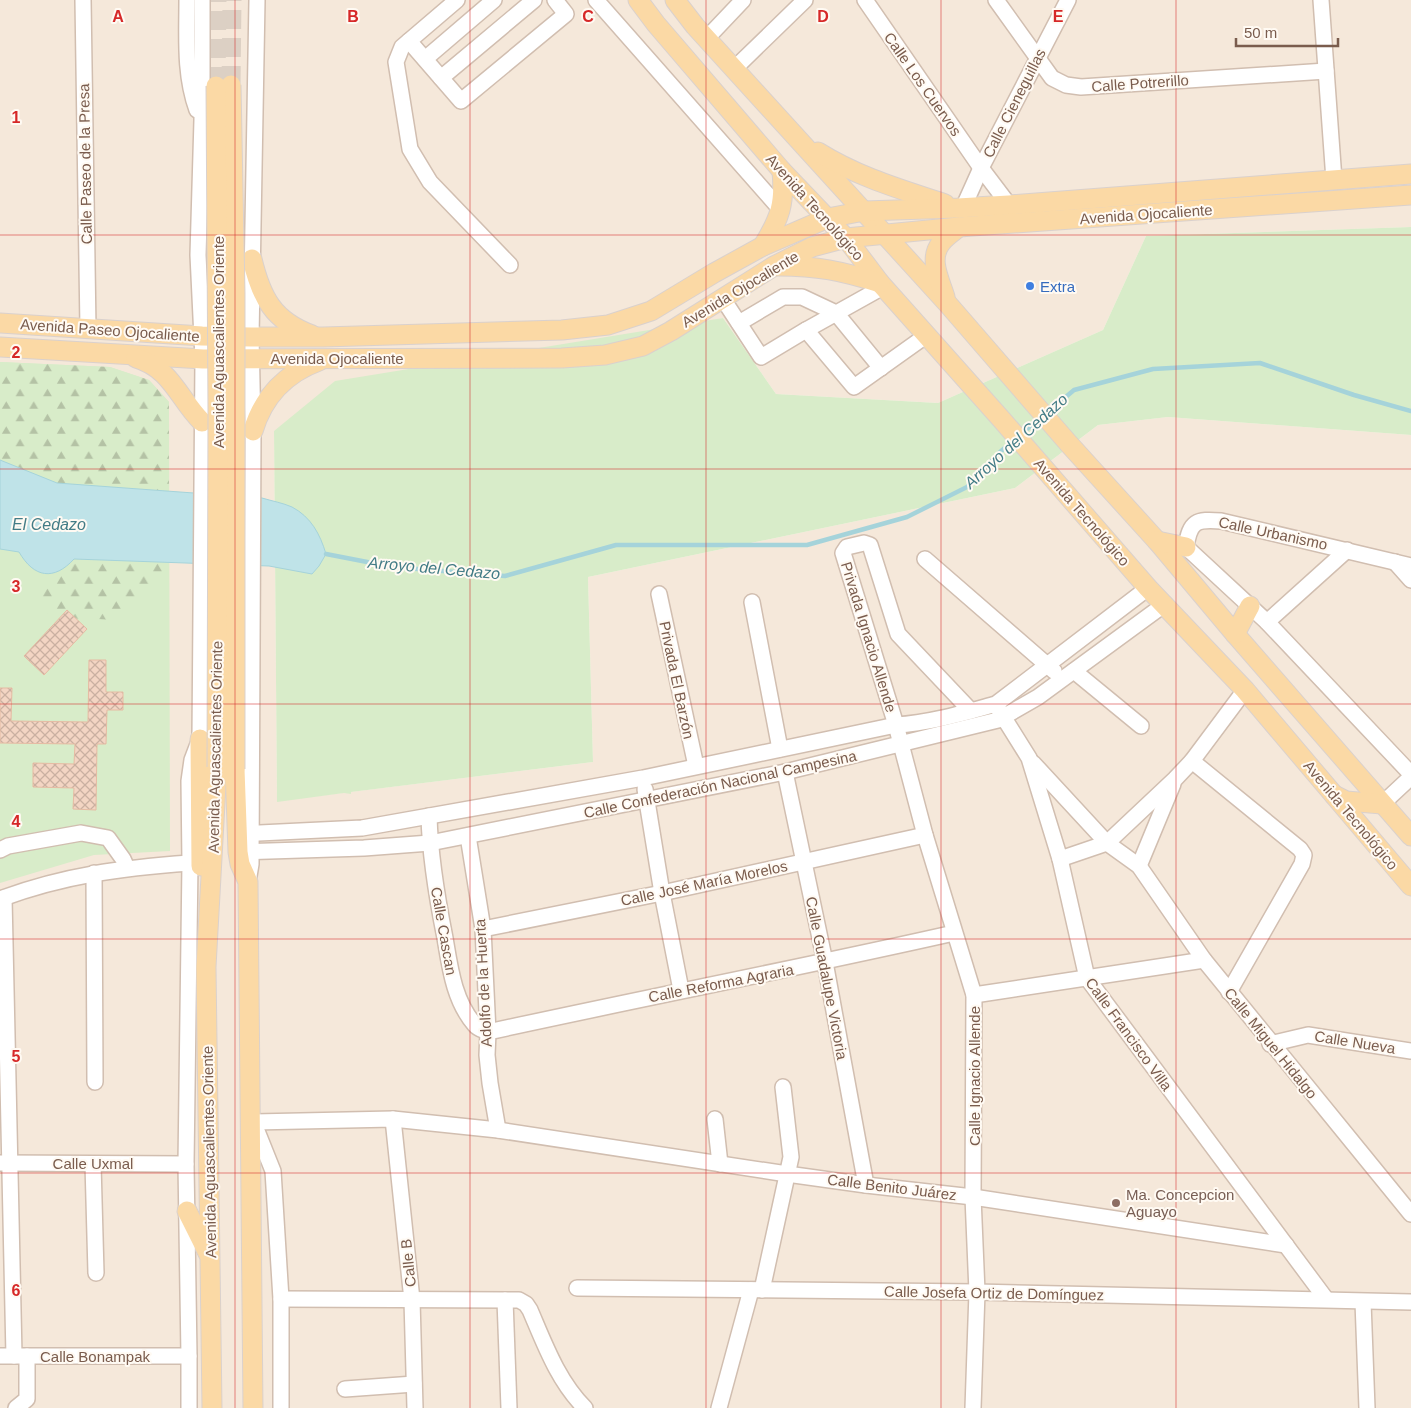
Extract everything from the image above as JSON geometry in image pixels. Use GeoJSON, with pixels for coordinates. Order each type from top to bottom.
{"type":"FeatureCollection","features":[{"type":"Feature","properties":{"kind":"main road","name":"Avenida Tecnológico"},"geometry":{"type":"LineString","coordinates":[[638,0],[662,31],[782,171],[846,238],[881,285],[1002,420],[1148,588],[1245,690],[1411,886]]}},
{"type":"Feature","properties":{"kind":"main road","name":"Avenida Tecnológico"},"geometry":{"type":"LineString","coordinates":[[674,0],[734,69],[947,303],[1069,444],[1157,541],[1235,634],[1411,836]]}},
{"type":"Feature","properties":{"kind":"main road","name":"Avenida Aguascalientes Oriente"},"geometry":{"type":"LineString","coordinates":[[212,1408],[206,967],[226,768],[218,411],[224,86]]}},
{"type":"Feature","properties":{"kind":"main road"},"geometry":{"type":"LineString","coordinates":[[798,140],[842,167],[894,187],[960,208]]}},
{"type":"Feature","properties":{"kind":"main road"},"geometry":{"type":"LineString","coordinates":[[763,246],[776,225],[781,210],[784,191],[782,171]]}},
{"type":"Feature","properties":{"kind":"main road","name":"Avenida Ojocaliente"},"geometry":{"type":"LineString","coordinates":[[251,337],[323,337],[562,330],[608,325],[651,311],[763,246],[828,218],[864,211],[1009,205],[1411,174]]}},
{"type":"Feature","properties":{"kind":"main road","name":"Avenida Ojocaliente"},"geometry":{"type":"LineString","coordinates":[[251,359],[562,358],[605,355],[642,346],[671,331],[774,266],[812,247],[846,238],[959,227],[1411,195]]}},
{"type":"Feature","properties":{"kind":"main road"},"geometry":{"type":"LineString","coordinates":[[947,303],[934,264],[940,244],[959,227]]}},
{"type":"Feature","properties":{"kind":"main road"},"geometry":{"type":"LineString","coordinates":[[252,259],[261,292],[275,312],[292,326],[307,333],[323,337]]}},
{"type":"Feature","properties":{"kind":"main road"},"geometry":{"type":"LineString","coordinates":[[774,266],[825,268],[881,285]]}},
{"type":"Feature","properties":{"kind":"main road","name":"Avenida Paseo Ojocaliente"},"geometry":{"type":"LineString","coordinates":[[0,323],[202,336],[251,337]]}},
{"type":"Feature","properties":{"kind":"main road","name":"Avenida Paseo Ojocaliente"},"geometry":{"type":"LineString","coordinates":[[0,347],[202,359],[251,359]]}},
{"type":"Feature","properties":{"kind":"main road"},"geometry":{"type":"LineString","coordinates":[[120,354],[143,360],[162,372],[202,422]]}},
{"type":"Feature","properties":{"kind":"main road"},"geometry":{"type":"LineString","coordinates":[[253,438],[262,407],[278,386],[308,365],[331,358]]}},
{"type":"Feature","properties":{"kind":"main road"},"geometry":{"type":"LineString","coordinates":[[1157,541],[1186,547]]}},
{"type":"Feature","properties":{"kind":"main road"},"geometry":{"type":"LineString","coordinates":[[1235,634],[1250,606]]}},
{"type":"Feature","properties":{"kind":"main road"},"geometry":{"type":"LineString","coordinates":[[200,739],[201,909],[206,967]]}},
{"type":"Feature","properties":{"kind":"main road","name":"Avenida Aguascalientes Oriente"},"geometry":{"type":"LineString","coordinates":[[226,768],[244,842],[240,864],[248,882],[253,1408]]}},
{"type":"Feature","properties":{"kind":"main road"},"geometry":{"type":"LineString","coordinates":[[1333,795],[1346,801],[1382,804]]}},
{"type":"Feature","properties":{"kind":"main road"},"geometry":{"type":"LineString","coordinates":[[187,1211],[210,1257]]}},
{"type":"Feature","properties":{"kind":"street","name":"Calle Paseo de la Presa"},"geometry":{"type":"LineString","coordinates":[[83,0],[88,329]]}},
{"type":"Feature","properties":{"kind":"street","name":"Avenida Aguascalientes Oriente"},"geometry":{"type":"LineString","coordinates":[[187,0],[188,71],[193,98],[202,120]]}},
{"type":"Feature","properties":{"kind":"street","name":"Avenida Aguascalientes Oriente"},"geometry":{"type":"LineString","coordinates":[[188,1408],[186,1164],[190,771],[200,739],[202,336],[198,255],[202,120],[202,0]]}},
{"type":"Feature","properties":{"kind":"street","name":"Avenida Aguascalientes Oriente"},"geometry":{"type":"LineString","coordinates":[[244,842],[252,577],[251,289],[257,0]]}},
{"type":"Feature","properties":{"kind":"street"},"geometry":{"type":"LineString","coordinates":[[425,59],[494,0]]}},
{"type":"Feature","properties":{"kind":"street"},"geometry":{"type":"LineString","coordinates":[[441,78],[534,0]]}},
{"type":"Feature","properties":{"kind":"street"},"geometry":{"type":"LineString","coordinates":[[409,41],[461,101],[566,14],[555,0]]}},
{"type":"Feature","properties":{"kind":"street"},"geometry":{"type":"LineString","coordinates":[[596,0],[781,210]]}},
{"type":"Feature","properties":{"kind":"street"},"geometry":{"type":"LineString","coordinates":[[707,38],[743,0]]}},
{"type":"Feature","properties":{"kind":"street"},"geometry":{"type":"LineString","coordinates":[[734,69],[805,0]]}},
{"type":"Feature","properties":{"kind":"street","name":"Calle Los Cuervos"},"geometry":{"type":"LineString","coordinates":[[865,0],[981,168],[1009,205]]}},
{"type":"Feature","properties":{"kind":"street","name":"Calle Potrerillo"},"geometry":{"type":"LineString","coordinates":[[996,0],[1052,78],[1066,84],[1081,87],[1326,71]]}},
{"type":"Feature","properties":{"kind":"street","name":"Calle Cieneguillas"},"geometry":{"type":"LineString","coordinates":[[960,208],[1068,0]]}},
{"type":"Feature","properties":{"kind":"street"},"geometry":{"type":"LineString","coordinates":[[1321,0],[1334,180]]}},
{"type":"Feature","properties":{"kind":"street"},"geometry":{"type":"LineString","coordinates":[[451,2],[402,47],[396,62],[410,149],[430,182],[510,265]]}},
{"type":"Feature","properties":{"kind":"street"},"geometry":{"type":"LineString","coordinates":[[198,255],[207,280],[220,295],[238,298],[251,289]]}},
{"type":"Feature","properties":{"kind":"street"},"geometry":{"type":"LineString","coordinates":[[723,299],[761,357],[881,285]]}},
{"type":"Feature","properties":{"kind":"street"},"geometry":{"type":"LineString","coordinates":[[739,323],[783,297],[802,297],[836,313],[881,368]]}},
{"type":"Feature","properties":{"kind":"street"},"geometry":{"type":"LineString","coordinates":[[806,330],[854,387],[927,335]]}},
{"type":"Feature","properties":{"kind":"street"},"geometry":{"type":"LineString","coordinates":[[202,442],[210,426],[228,420],[240,424],[253,438]]}},
{"type":"Feature","properties":{"kind":"street","name":"Calle Urbanismo"},"geometry":{"type":"LineString","coordinates":[[1186,547],[1188,535],[1193,524],[1202,519],[1222,520],[1411,566]]}},
{"type":"Feature","properties":{"kind":"street","name":"Privada Ignacio Allende"},"geometry":{"type":"LineString","coordinates":[[896,725],[843,553],[847,547],[864,543],[870,545],[898,634],[971,711]]}},
{"type":"Feature","properties":{"kind":"street"},"geometry":{"type":"LineString","coordinates":[[1186,547],[1267,622],[1411,776],[1382,804]]}},
{"type":"Feature","properties":{"kind":"street","name":"Calle Urbanismo"},"geometry":{"type":"LineString","coordinates":[[1267,622],[1347,550]]}},
{"type":"Feature","properties":{"kind":"street"},"geometry":{"type":"LineString","coordinates":[[925,559],[1048,666],[1068,675],[1141,726]]}},
{"type":"Feature","properties":{"kind":"street"},"geometry":{"type":"LineString","coordinates":[[1395,562],[1411,580]]}},
{"type":"Feature","properties":{"kind":"street","name":"Calle Confederación Nacional Campesina"},"geometry":{"type":"LineString","coordinates":[[244,842],[362,828],[643,778],[896,725],[918,724],[971,711],[1000,711],[1048,666],[1148,588]]}},
{"type":"Feature","properties":{"kind":"street","name":"Privada El Barzón"},"geometry":{"type":"LineString","coordinates":[[659,594],[696,766]]}},
{"type":"Feature","properties":{"kind":"street"},"geometry":{"type":"LineString","coordinates":[[752,602],[780,749]]}},
{"type":"Feature","properties":{"kind":"street","name":"Calle Confederación Nacional Campesina"},"geometry":{"type":"LineString","coordinates":[[244,842],[364,848],[430,843],[785,772],[901,745],[1000,711],[1068,675],[1164,604]]}},
{"type":"Feature","properties":{"kind":"street"},"geometry":{"type":"LineString","coordinates":[[1060,859],[1107,843],[1192,761],[1245,690]]}},
{"type":"Feature","properties":{"kind":"street","name":"Calle Francisco Villa"},"geometry":{"type":"LineString","coordinates":[[1000,711],[1029,758],[1060,859],[1087,978],[1326,1299]]}},
{"type":"Feature","properties":{"kind":"street","name":"Calle Ignacio Allende"},"geometry":{"type":"LineString","coordinates":[[896,725],[925,835],[974,994],[973,1197],[977,1292],[973,1408]]}},
{"type":"Feature","properties":{"kind":"street","name":"Calle Miguel Hidalgo"},"geometry":{"type":"LineString","coordinates":[[1029,758],[1107,843],[1139,866],[1204,960],[1229,992],[1411,1214]]}},
{"type":"Feature","properties":{"kind":"street"},"geometry":{"type":"LineString","coordinates":[[1192,761],[1300,848],[1304,855],[1302,864],[1229,992]]}},
{"type":"Feature","properties":{"kind":"street","name":"Calle Guadalupe Victoria"},"geometry":{"type":"LineString","coordinates":[[785,772],[825,962],[866,1185]]}},
{"type":"Feature","properties":{"kind":"street"},"geometry":{"type":"LineString","coordinates":[[643,778],[662,893],[681,990]]}},
{"type":"Feature","properties":{"kind":"street"},"geometry":{"type":"LineString","coordinates":[[1139,866],[1175,779]]}},
{"type":"Feature","properties":{"kind":"street","name":"Calle Cascan"},"geometry":{"type":"LineString","coordinates":[[429,816],[435,887],[454,984],[464,1010],[476,1027],[488,1032]]}},
{"type":"Feature","properties":{"kind":"street"},"geometry":{"type":"LineString","coordinates":[[0,850],[8,846],[81,832],[108,838],[127,868]]}},
{"type":"Feature","properties":{"kind":"street","name":"Calle José María Morelos"},"geometry":{"type":"LineString","coordinates":[[483,929],[662,893],[925,835]]}},
{"type":"Feature","properties":{"kind":"street","name":"Adolfo de la Huerta"},"geometry":{"type":"LineString","coordinates":[[468,836],[483,929],[488,1032],[487,1055],[498,1130]]}},
{"type":"Feature","properties":{"kind":"street"},"geometry":{"type":"LineString","coordinates":[[26,1405],[14,1356],[5,1163],[2,899],[49,882],[94,873],[127,868],[190,863]]}},
{"type":"Feature","properties":{"kind":"street"},"geometry":{"type":"LineString","coordinates":[[94,873],[95,1082]]}},
{"type":"Feature","properties":{"kind":"street","name":"Calle Reforma Agraria"},"geometry":{"type":"LineString","coordinates":[[488,1032],[681,990],[825,962],[954,933]]}},
{"type":"Feature","properties":{"kind":"street"},"geometry":{"type":"LineString","coordinates":[[974,994],[1204,960]]}},
{"type":"Feature","properties":{"kind":"street","name":"Calle Nueva"},"geometry":{"type":"LineString","coordinates":[[1270,1044],[1308,1035],[1411,1051]]}},
{"type":"Feature","properties":{"kind":"street"},"geometry":{"type":"LineString","coordinates":[[719,1408],[756,1290],[788,1174],[791,1157],[783,1086]]}},
{"type":"Feature","properties":{"kind":"street","name":"Calle Benito Juárez"},"geometry":{"type":"LineString","coordinates":[[250,1124],[393,1119],[498,1130],[788,1174],[973,1197],[1286,1245]]}},
{"type":"Feature","properties":{"kind":"street","name":"Calle B"},"geometry":{"type":"LineString","coordinates":[[393,1119],[412,1300],[415,1408]]}},
{"type":"Feature","properties":{"kind":"street"},"geometry":{"type":"LineString","coordinates":[[715,1119],[720,1164]]}},
{"type":"Feature","properties":{"kind":"street"},"geometry":{"type":"LineString","coordinates":[[250,1124],[257,1131],[272,1171],[281,1299],[282,1408]]}},
{"type":"Feature","properties":{"kind":"street","name":"Calle Uxmal"},"geometry":{"type":"LineString","coordinates":[[5,1163],[186,1164]]}},
{"type":"Feature","properties":{"kind":"street"},"geometry":{"type":"LineString","coordinates":[[93,1164],[96,1273]]}},
{"type":"Feature","properties":{"kind":"street","name":"Calle Josefa Ortiz de Domínguez"},"geometry":{"type":"LineString","coordinates":[[577,1288],[977,1292],[1411,1302]]}},
{"type":"Feature","properties":{"kind":"street"},"geometry":{"type":"LineString","coordinates":[[281,1299],[519,1300],[526,1304],[563,1382],[585,1408]]}},
{"type":"Feature","properties":{"kind":"street"},"geometry":{"type":"LineString","coordinates":[[505,1300],[509,1408]]}},
{"type":"Feature","properties":{"kind":"street"},"geometry":{"type":"LineString","coordinates":[[1363,1302],[1367,1408]]}},
{"type":"Feature","properties":{"kind":"street","name":"Calle Bonampak"},"geometry":{"type":"LineString","coordinates":[[14,1356],[189,1356]]}},
{"type":"Feature","properties":{"kind":"street"},"geometry":{"type":"LineString","coordinates":[[345,1389],[414,1384]]}},
{"type":"Feature","properties":{"kind":"shaded area"},"geometry":{"type":"Polygon","coordinates":[[[0,0],[1411,0],[1411,227],[1146,236],[1103,330],[938,403],[776,394],[723,318],[274,431],[277,801],[593,762],[588,577],[1015,488],[1098,425],[1168,417],[1411,435],[1411,1408],[0,1408],[0,0]]]}},
{"type":"Feature","properties":{"kind":"green space"},"geometry":{"type":"Polygon","coordinates":[[[1411,227],[1411,435],[1168,417],[1098,425],[1015,488],[588,577],[593,762],[277,802],[274,431],[335,381],[723,318],[776,394],[938,403],[1103,330],[1146,236],[1411,227]]]}},
{"type":"Feature","properties":{"kind":"green space"},"geometry":{"type":"Polygon","coordinates":[[[0,362],[110,367],[149,380],[169,402],[170,851],[94,855],[0,883],[0,362]]]}},
{"type":"Feature","properties":{"kind":"green space"},"geometry":{"type":"Polygon","coordinates":[[[0,362],[110,367],[149,380],[169,402],[169,491],[57,483],[0,460],[0,362]]]}},
{"type":"Feature","properties":{"kind":"green space"},"geometry":{"type":"Polygon","coordinates":[[[74,558],[169,563],[169,578],[158,578],[114,620],[98,619],[90,621],[39,612],[42,573],[60,571],[74,558]]]}},
{"type":"Feature","properties":{"kind":"water","name":"El Cedazo"},"geometry":{"type":"Polygon","coordinates":[[[0,460],[57,483],[262,498],[281,503],[299,511],[310,521],[318,533],[326,554],[312,574],[269,566],[74,559],[59,571],[45,574],[31,567],[19,552],[0,549],[0,460]]]}},
{"type":"Feature","properties":{"kind":"building"},"geometry":{"type":"Polygon","coordinates":[[[67,610],[87,629],[44,675],[24,656],[67,610]]]}},
{"type":"Feature","properties":{"kind":"building"},"geometry":{"type":"Polygon","coordinates":[[[89,660],[106,660],[106,692],[123,692],[123,710],[107,710],[106,744],[97,744],[96,810],[73,809],[74,788],[33,787],[33,763],[74,764],[75,744],[0,743],[0,688],[12,688],[11,721],[88,722],[89,660]]]}},
{"type":"Feature","properties":{"kind":"waterway","name":"Arroyo del Cedazo"},"geometry":{"type":"LineString","coordinates":[[1048,412],[1074,390],[1153,369],[1260,363],[1354,395],[1411,411]]}},
{"type":"Feature","properties":{"kind":"waterway","name":"Arroyo del Cedazo"},"geometry":{"type":"LineString","coordinates":[[1021,434],[1040,418]]}},
{"type":"Feature","properties":{"kind":"waterway","name":"Arroyo del Cedazo"},"geometry":{"type":"LineString","coordinates":[[326,554],[393,567],[505,576],[616,545],[807,545],[907,517],[967,487],[1013,441]]}},
{"type":"Feature","properties":{"kind":"tunnel"},"geometry":{"type":"LineString","coordinates":[[216,86],[217,0]]}},
{"type":"Feature","properties":{"kind":"tunnel"},"geometry":{"type":"LineString","coordinates":[[231,85],[232,0]]}},
{"type":"Feature","properties":{"kind":"place","name":"Extra"},"geometry":{"type":"Point","coordinates":[1030,286]}},
{"type":"Feature","properties":{"kind":"place","name":"Ma. Concepcion Aguayo"},"geometry":{"type":"Point","coordinates":[1116,1203]}}]}
